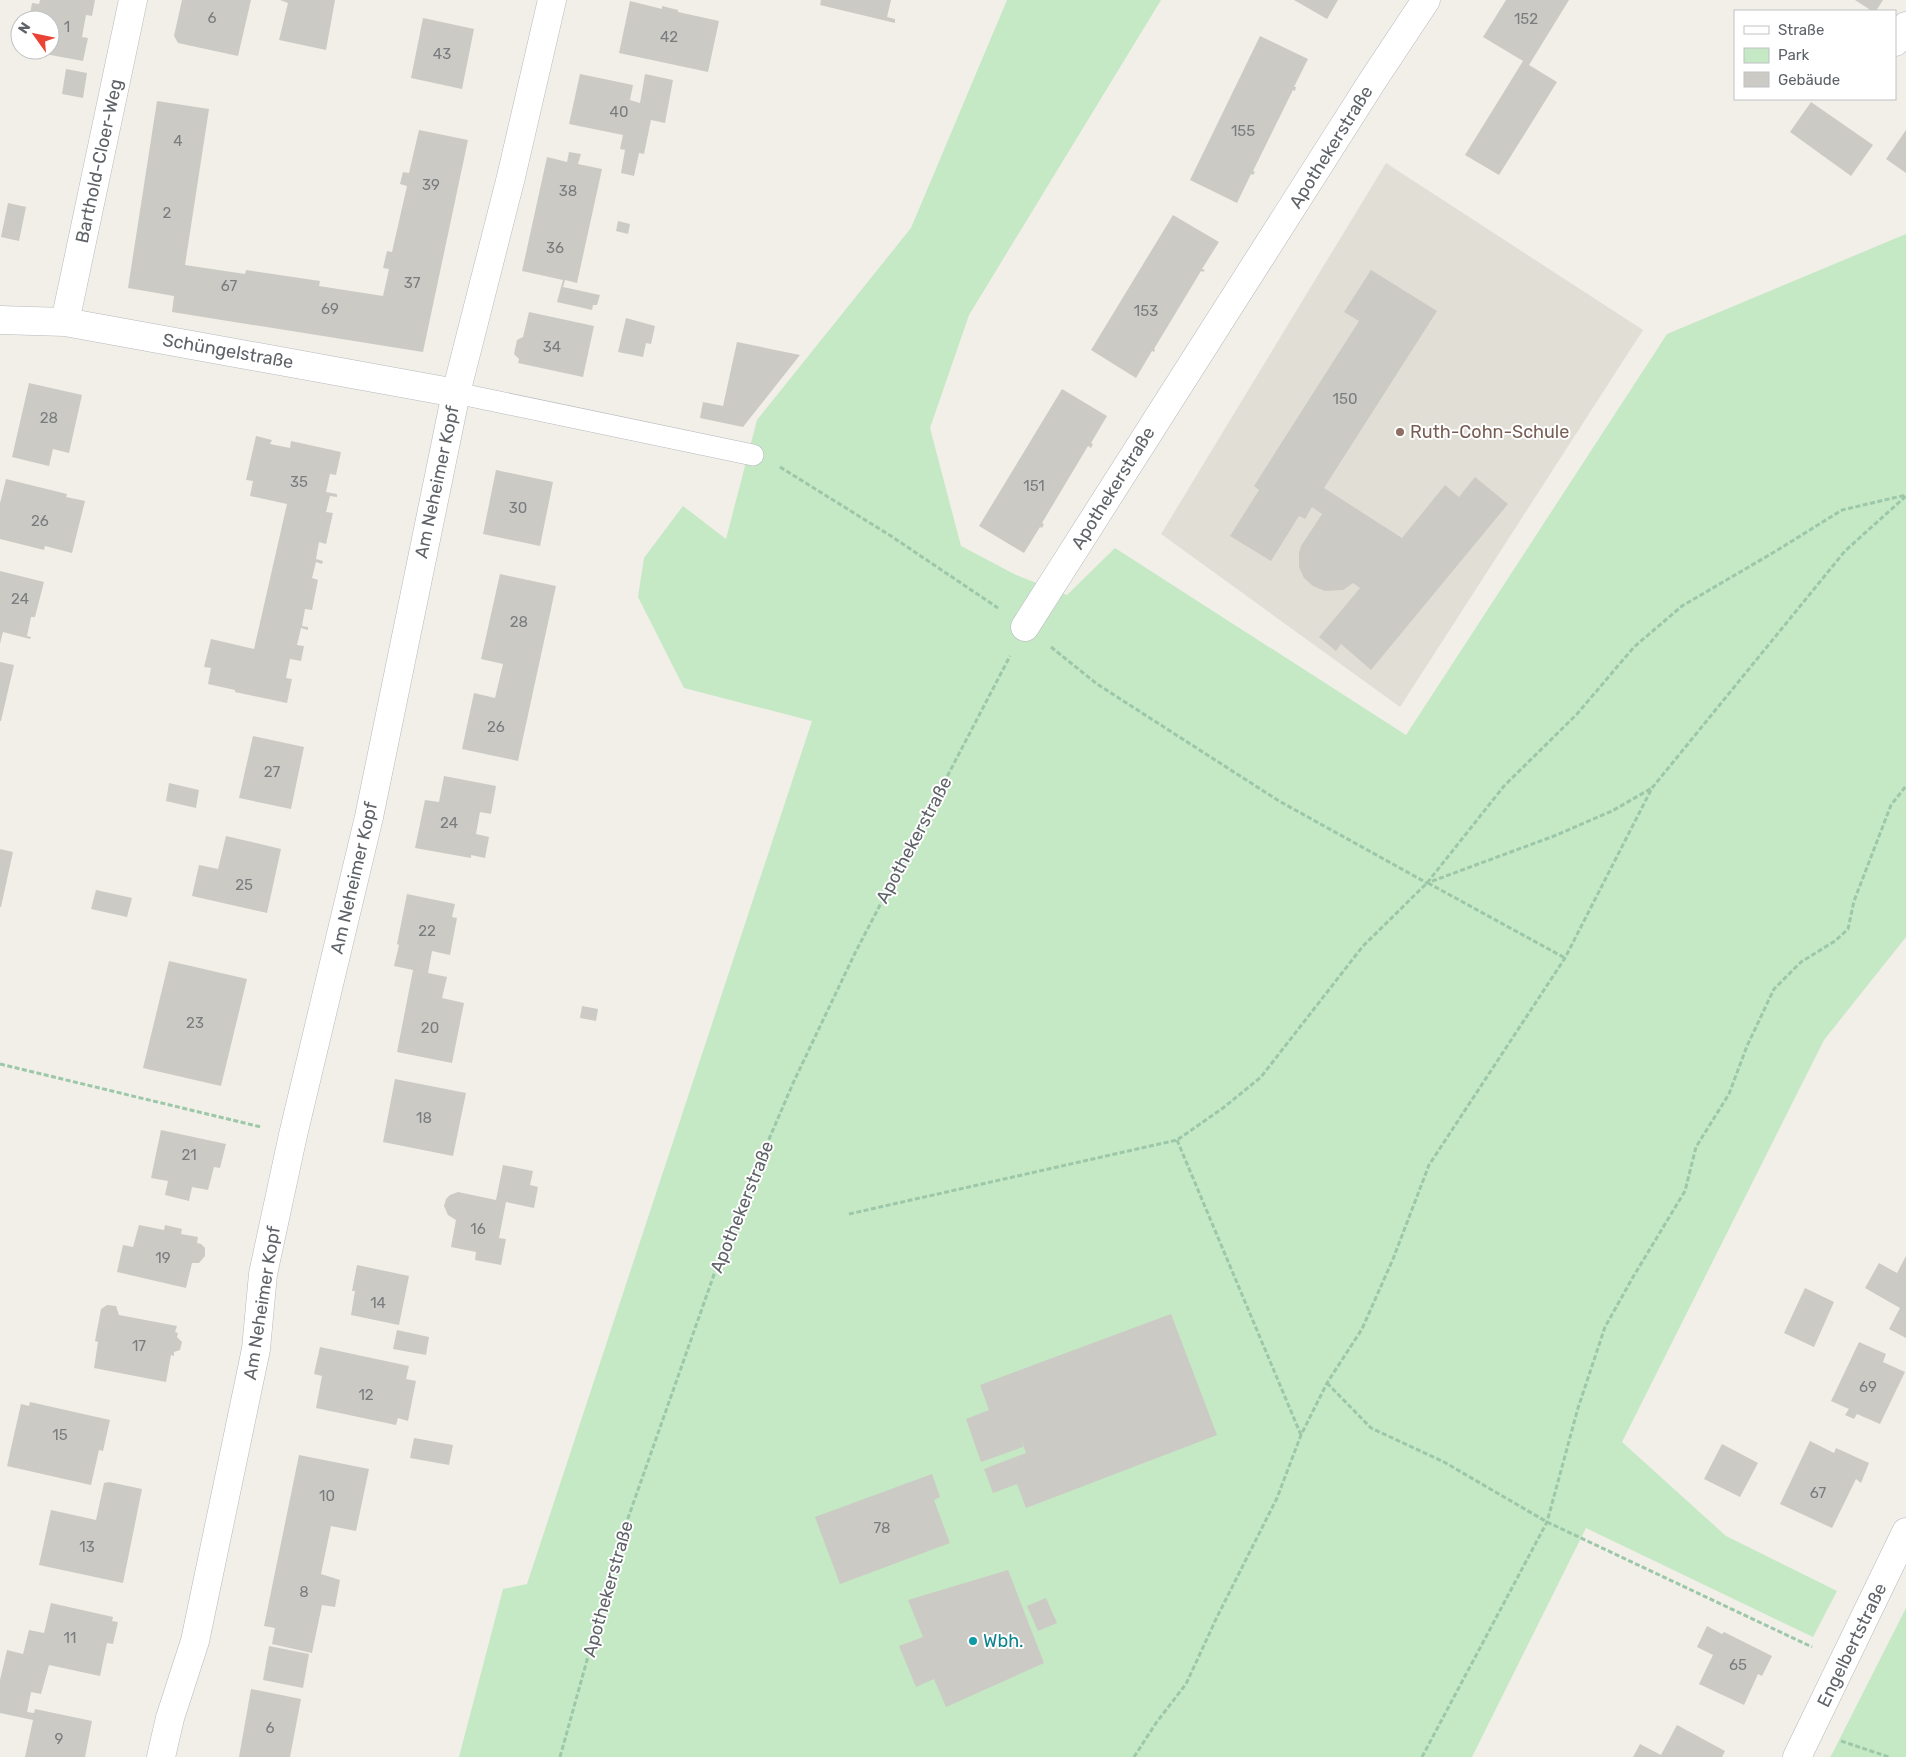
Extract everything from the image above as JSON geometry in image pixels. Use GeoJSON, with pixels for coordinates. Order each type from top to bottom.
{"type":"FeatureCollection","features":[{"type":"Feature","properties":{"kind":"street","name":"Barthold-Cloer-Weg"},"geometry":{"type":"LineString","coordinates":[[65,322],[133,0]]}},
{"type":"Feature","properties":{"kind":"street","name":"Am Neheimer Kopf"},"geometry":{"type":"LineString","coordinates":[[161,1757],[170,1718],[195,1641],[256,1349],[263,1274],[369,817],[456,393],[511,177],[552,0]]}},
{"type":"Feature","properties":{"kind":"street","name":"Apothekerstraße"},"geometry":{"type":"LineString","coordinates":[[1026,627],[1362,96],[1426,0]]}},
{"type":"Feature","properties":{"kind":"street"},"geometry":{"type":"LineString","coordinates":[[1896,41],[1906,26]]}},
{"type":"Feature","properties":{"kind":"street","name":"Schüngelstraße"},"geometry":{"type":"LineString","coordinates":[[0,320],[65,322],[456,393]]}},
{"type":"Feature","properties":{"kind":"street","name":"Engelbertstraße"},"geometry":{"type":"LineString","coordinates":[[1797,1757],[1906,1532]]}},
{"type":"Feature","properties":{"kind":"lane"},"geometry":{"type":"LineString","coordinates":[[456,393],[753,454]]}},
{"type":"Feature","properties":{"kind":"path"},"geometry":{"type":"LineString","coordinates":[[753,454],[789,472],[875,526],[1026,627],[1097,684],[1278,801],[1565,958]]}},
{"type":"Feature","properties":{"kind":"path"},"geometry":{"type":"LineString","coordinates":[[1134,1757],[1156,1723],[1186,1684],[1217,1617],[1277,1498],[1301,1436],[1327,1383],[1362,1329],[1393,1259],[1428,1165],[1565,958],[1652,788],[1845,552],[1906,496]]}},
{"type":"Feature","properties":{"kind":"path"},"geometry":{"type":"LineString","coordinates":[[849,1214],[1177,1140],[1223,1108],[1261,1076],[1363,946],[1428,883],[1504,786],[1576,714],[1634,647],[1682,606],[1842,510],[1906,496]]}},
{"type":"Feature","properties":{"kind":"path","name":"Apothekerstraße"},"geometry":{"type":"LineString","coordinates":[[560,1757],[621,1538],[729,1232],[794,1081],[855,953],[1026,627]]}},
{"type":"Feature","properties":{"kind":"path"},"geometry":{"type":"LineString","coordinates":[[1422,1757],[1547,1522],[1578,1408],[1605,1327],[1685,1191],[1696,1147],[1729,1094],[1747,1046],[1774,989],[1801,962],[1835,942],[1848,930],[1854,901],[1890,806],[1906,786]]}},
{"type":"Feature","properties":{"kind":"path"},"geometry":{"type":"LineString","coordinates":[[1428,883],[1554,836],[1612,811],[1652,788]]}},
{"type":"Feature","properties":{"kind":"path"},"geometry":{"type":"LineString","coordinates":[[0,1064],[294,1135]]}},
{"type":"Feature","properties":{"kind":"path"},"geometry":{"type":"LineString","coordinates":[[1177,1140],[1301,1436]]}},
{"type":"Feature","properties":{"kind":"path"},"geometry":{"type":"LineString","coordinates":[[1327,1383],[1371,1428],[1444,1462],[1547,1522],[1844,1662]]}},
{"type":"Feature","properties":{"kind":"path"},"geometry":{"type":"LineString","coordinates":[[1871,1752],[1889,1757]]}},
{"type":"Feature","properties":{"kind":"shaded area","name":"Ruth-Cohn-Schule"},"geometry":{"type":"Polygon","coordinates":[[[1386,163],[1643,330],[1400,707],[1161,534],[1386,163]]]}},
{"type":"Feature","properties":{"kind":"green space"},"geometry":{"type":"Polygon","coordinates":[[[1007,0],[1161,0],[969,315],[930,428],[961,546],[1016,575],[1067,595],[1115,548],[1406,735],[1667,334],[1906,234],[1906,937],[1824,1040],[1622,1442],[1726,1536],[1837,1591],[1813,1637],[1586,1528],[1472,1757],[459,1757],[503,1589],[527,1584],[812,721],[684,688],[638,597],[644,558],[683,506],[726,539],[757,420],[911,228],[1007,0]]]}},
{"type":"Feature","properties":{"kind":"green space"},"geometry":{"type":"Polygon","coordinates":[[[1906,1608],[1906,1757],[1830,1757],[1833,1752],[1906,1608]]]}},
{"type":"Feature","properties":{"kind":"building"},"geometry":{"type":"Polygon","coordinates":[[[40,0],[95,0],[92,16],[86,15],[82,37],[88,38],[83,61],[60,57],[60,10],[31,10],[32,3],[39,4],[40,0]]]}},
{"type":"Feature","properties":{"kind":"building"},"geometry":{"type":"Polygon","coordinates":[[[182,0],[251,0],[238,56],[178,43],[174,36],[182,0]]]}},
{"type":"Feature","properties":{"kind":"building"},"geometry":{"type":"Polygon","coordinates":[[[280,0],[335,0],[326,50],[279,40],[288,3],[280,0]]]}},
{"type":"Feature","properties":{"kind":"building"},"geometry":{"type":"Polygon","coordinates":[[[821,0],[891,0],[887,17],[895,19],[895,23],[820,5],[821,0]]]}},
{"type":"Feature","properties":{"kind":"building"},"geometry":{"type":"Polygon","coordinates":[[[1294,0],[1338,0],[1327,19],[1294,0]]]}},
{"type":"Feature","properties":{"kind":"building"},"geometry":{"type":"Polygon","coordinates":[[[1506,0],[1569,0],[1529,65],[1557,82],[1499,175],[1465,155],[1523,61],[1483,37],[1506,0]]]}},
{"type":"Feature","properties":{"kind":"building"},"geometry":{"type":"Polygon","coordinates":[[[1855,0],[1883,0],[1877,10],[1870,10],[1855,0]]]}},
{"type":"Feature","properties":{"kind":"building"},"geometry":{"type":"Polygon","coordinates":[[[630,1],[662,9],[662,6],[678,10],[678,12],[719,21],[708,72],[619,53],[630,1]]]}},
{"type":"Feature","properties":{"kind":"building"},"geometry":{"type":"Polygon","coordinates":[[[423,18],[474,29],[462,89],[411,78],[423,18]]]}},
{"type":"Feature","properties":{"kind":"building"},"geometry":{"type":"Polygon","coordinates":[[[1260,36],[1308,59],[1294,87],[1296,87],[1295,91],[1293,90],[1253,171],[1255,172],[1253,175],[1251,174],[1237,203],[1190,180],[1260,36]]]}},
{"type":"Feature","properties":{"kind":"building"},"geometry":{"type":"Polygon","coordinates":[[[66,69],[87,73],[83,98],[62,94],[66,69]]]}},
{"type":"Feature","properties":{"kind":"building"},"geometry":{"type":"Polygon","coordinates":[[[580,74],[633,85],[630,100],[640,103],[645,74],[673,80],[665,123],[651,120],[644,154],[639,153],[634,176],[621,173],[625,150],[620,149],[623,135],[569,124],[580,74]]]}},
{"type":"Feature","properties":{"kind":"building"},"geometry":{"type":"Polygon","coordinates":[[[157,101],[209,109],[185,265],[245,274],[246,270],[320,281],[319,286],[383,296],[389,269],[383,268],[387,251],[392,252],[407,186],[400,184],[403,172],[409,173],[419,130],[468,140],[423,352],[172,312],[174,296],[128,288],[157,101]]]}},
{"type":"Feature","properties":{"kind":"building"},"geometry":{"type":"Polygon","coordinates":[[[1811,102],[1873,145],[1851,176],[1790,132],[1811,102]]]}},
{"type":"Feature","properties":{"kind":"building"},"geometry":{"type":"Polygon","coordinates":[[[1906,130],[1906,173],[1886,159],[1906,130]]]}},
{"type":"Feature","properties":{"kind":"building"},"geometry":{"type":"Polygon","coordinates":[[[569,152],[581,154],[578,164],[602,169],[577,283],[565,280],[563,287],[600,295],[597,305],[593,305],[592,310],[557,302],[563,280],[522,271],[547,157],[567,162],[569,152]]]}},
{"type":"Feature","properties":{"kind":"building"},"geometry":{"type":"Polygon","coordinates":[[[8,203],[26,207],[19,241],[1,237],[8,203]]]}},
{"type":"Feature","properties":{"kind":"building"},"geometry":{"type":"Polygon","coordinates":[[[1173,215],[1219,242],[1202,269],[1205,270],[1201,271],[1154,349],[1154,352],[1152,351],[1136,378],[1091,350],[1173,215]]]}},
{"type":"Feature","properties":{"kind":"building"},"geometry":{"type":"Polygon","coordinates":[[[618,221],[630,224],[628,234],[616,231],[618,221]]]}},
{"type":"Feature","properties":{"kind":"building"},"geometry":{"type":"Polygon","coordinates":[[[1371,270],[1437,311],[1324,488],[1402,538],[1445,485],[1459,497],[1475,477],[1508,504],[1371,670],[1341,644],[1336,651],[1319,637],[1360,588],[1353,583],[1343,590],[1325,591],[1313,586],[1304,578],[1299,567],[1299,553],[1301,546],[1322,514],[1312,507],[1305,519],[1299,516],[1271,561],[1230,536],[1259,490],[1254,486],[1359,321],[1344,312],[1371,270]]]}},
{"type":"Feature","properties":{"kind":"building"},"geometry":{"type":"Polygon","coordinates":[[[529,312],[594,326],[583,377],[518,363],[519,359],[514,354],[517,340],[523,337],[529,312]]]}},
{"type":"Feature","properties":{"kind":"building"},"geometry":{"type":"Polygon","coordinates":[[[626,318],[655,326],[651,344],[646,343],[643,357],[618,352],[626,318]]]}},
{"type":"Feature","properties":{"kind":"building"},"geometry":{"type":"Polygon","coordinates":[[[737,342],[800,355],[743,427],[700,418],[703,402],[723,406],[737,342]]]}},
{"type":"Feature","properties":{"kind":"building"},"geometry":{"type":"Polygon","coordinates":[[[29,383],[82,395],[69,453],[53,449],[49,466],[12,457],[29,383]]]}},
{"type":"Feature","properties":{"kind":"building"},"geometry":{"type":"Polygon","coordinates":[[[1062,389],[1107,416],[1091,443],[1093,444],[1091,448],[1088,446],[1042,523],[1044,524],[1042,528],[1040,527],[1024,553],[979,526],[1062,389]]]}},
{"type":"Feature","properties":{"kind":"building"},"geometry":{"type":"Polygon","coordinates":[[[256,436],[272,440],[270,444],[290,448],[291,441],[341,452],[336,475],[330,474],[326,492],[337,494],[337,497],[330,496],[326,512],[333,513],[326,544],[319,542],[316,559],[323,561],[322,564],[316,562],[312,578],[318,580],[312,610],[305,609],[302,626],[308,627],[308,630],[301,628],[297,645],[304,646],[301,661],[290,659],[286,678],[292,679],[287,703],[208,684],[211,668],[204,667],[211,639],[254,649],[287,504],[250,496],[253,481],[246,480],[256,436]]]}},
{"type":"Feature","properties":{"kind":"building"},"geometry":{"type":"Polygon","coordinates":[[[496,470],[553,482],[540,546],[483,534],[496,470]]]}},
{"type":"Feature","properties":{"kind":"building"},"geometry":{"type":"Polygon","coordinates":[[[6,479],[67,494],[66,497],[85,501],[72,553],[45,546],[44,550],[0,539],[0,503],[6,479]]]}},
{"type":"Feature","properties":{"kind":"building"},"geometry":{"type":"Polygon","coordinates":[[[0,571],[44,582],[35,617],[31,617],[27,636],[31,637],[30,639],[3,632],[0,644],[0,571]]]}},
{"type":"Feature","properties":{"kind":"building"},"geometry":{"type":"Polygon","coordinates":[[[500,574],[556,586],[518,761],[462,749],[474,693],[495,698],[503,664],[481,659],[500,574]]]}},
{"type":"Feature","properties":{"kind":"building"},"geometry":{"type":"Polygon","coordinates":[[[0,662],[14,665],[1,721],[0,721],[0,662]]]}},
{"type":"Feature","properties":{"kind":"building"},"geometry":{"type":"Polygon","coordinates":[[[253,736],[304,747],[291,809],[239,798],[253,736]]]}},
{"type":"Feature","properties":{"kind":"building"},"geometry":{"type":"Polygon","coordinates":[[[444,776],[496,786],[491,814],[480,812],[476,834],[489,837],[485,858],[471,855],[471,858],[415,848],[425,800],[439,802],[444,776]]]}},
{"type":"Feature","properties":{"kind":"building"},"geometry":{"type":"Polygon","coordinates":[[[169,783],[199,790],[196,808],[166,801],[169,783]]]}},
{"type":"Feature","properties":{"kind":"building"},"geometry":{"type":"Polygon","coordinates":[[[226,836],[281,849],[267,913],[192,896],[199,865],[218,869],[226,836]]]}},
{"type":"Feature","properties":{"kind":"building"},"geometry":{"type":"Polygon","coordinates":[[[0,849],[13,852],[1,907],[0,907],[0,849]]]}},
{"type":"Feature","properties":{"kind":"building"},"geometry":{"type":"Polygon","coordinates":[[[96,890],[132,898],[127,917],[91,909],[96,890]]]}},
{"type":"Feature","properties":{"kind":"building"},"geometry":{"type":"Polygon","coordinates":[[[407,894],[455,904],[452,917],[457,918],[450,955],[432,951],[428,973],[447,977],[442,998],[464,1003],[452,1063],[397,1052],[413,970],[394,966],[407,894]]]}},
{"type":"Feature","properties":{"kind":"building"},"geometry":{"type":"Polygon","coordinates":[[[169,961],[247,979],[221,1086],[143,1068],[169,961]]]}},
{"type":"Feature","properties":{"kind":"building"},"geometry":{"type":"Polygon","coordinates":[[[582,1006],[598,1009],[596,1021],[580,1018],[582,1006]]]}},
{"type":"Feature","properties":{"kind":"building"},"geometry":{"type":"Polygon","coordinates":[[[395,1079],[466,1093],[453,1156],[383,1142],[395,1079]]]}},
{"type":"Feature","properties":{"kind":"building"},"geometry":{"type":"Polygon","coordinates":[[[161,1130],[226,1144],[220,1168],[214,1167],[208,1190],[192,1187],[189,1201],[165,1195],[168,1181],[151,1178],[161,1130]]]}},
{"type":"Feature","properties":{"kind":"building"},"geometry":{"type":"Polygon","coordinates":[[[503,1165],[533,1171],[530,1185],[538,1187],[534,1208],[506,1202],[499,1238],[506,1239],[501,1265],[475,1260],[476,1252],[451,1247],[456,1220],[448,1215],[444,1206],[446,1199],[450,1195],[458,1192],[496,1200],[503,1165]]]}},
{"type":"Feature","properties":{"kind":"building"},"geometry":{"type":"Polygon","coordinates":[[[139,1225],[164,1230],[165,1225],[182,1229],[181,1234],[198,1237],[197,1243],[205,1248],[205,1256],[199,1263],[192,1263],[186,1288],[117,1272],[123,1245],[133,1247],[139,1225]]]}},
{"type":"Feature","properties":{"kind":"building"},"geometry":{"type":"Polygon","coordinates":[[[1906,1256],[1906,1338],[1889,1329],[1900,1308],[1865,1288],[1879,1263],[1897,1273],[1906,1256]]]}},
{"type":"Feature","properties":{"kind":"building"},"geometry":{"type":"Polygon","coordinates":[[[357,1265],[409,1276],[399,1325],[351,1315],[355,1291],[352,1291],[357,1265]]]}},
{"type":"Feature","properties":{"kind":"building"},"geometry":{"type":"Polygon","coordinates":[[[1805,1288],[1834,1302],[1814,1347],[1784,1333],[1805,1288]]]}},
{"type":"Feature","properties":{"kind":"building"},"geometry":{"type":"Polygon","coordinates":[[[107,1305],[116,1306],[119,1315],[177,1326],[175,1332],[178,1333],[177,1337],[182,1342],[180,1350],[174,1352],[174,1356],[171,1355],[166,1382],[94,1368],[98,1342],[95,1341],[101,1309],[107,1305]]]}},
{"type":"Feature","properties":{"kind":"building"},"geometry":{"type":"Polygon","coordinates":[[[1171,1314],[1217,1435],[1026,1508],[1017,1484],[993,1493],[984,1469],[1026,1453],[1021,1439],[1023,1447],[981,1462],[966,1419],[989,1410],[980,1385],[1171,1314]]]}},
{"type":"Feature","properties":{"kind":"building"},"geometry":{"type":"Polygon","coordinates":[[[397,1330],[429,1337],[426,1355],[393,1349],[397,1330]]]}},
{"type":"Feature","properties":{"kind":"building"},"geometry":{"type":"Polygon","coordinates":[[[1859,1342],[1886,1354],[1883,1362],[1905,1372],[1880,1424],[1857,1414],[1854,1419],[1845,1415],[1849,1409],[1831,1401],[1859,1342]]]}},
{"type":"Feature","properties":{"kind":"building"},"geometry":{"type":"Polygon","coordinates":[[[320,1347],[409,1366],[406,1379],[416,1381],[408,1421],[398,1418],[396,1425],[316,1408],[322,1376],[314,1374],[320,1347]]]}},
{"type":"Feature","properties":{"kind":"building"},"geometry":{"type":"Polygon","coordinates":[[[30,1402],[110,1420],[103,1451],[99,1450],[91,1485],[7,1466],[21,1404],[29,1406],[30,1402]]]}},
{"type":"Feature","properties":{"kind":"building"},"geometry":{"type":"Polygon","coordinates":[[[414,1438],[453,1445],[449,1465],[410,1458],[414,1438]]]}},
{"type":"Feature","properties":{"kind":"building"},"geometry":{"type":"Polygon","coordinates":[[[1810,1441],[1834,1453],[1836,1448],[1869,1463],[1861,1483],[1856,1479],[1832,1528],[1780,1504],[1810,1441]]]}},
{"type":"Feature","properties":{"kind":"building"},"geometry":{"type":"Polygon","coordinates":[[[1722,1444],[1758,1463],[1740,1497],[1704,1479],[1722,1444]]]}},
{"type":"Feature","properties":{"kind":"building"},"geometry":{"type":"Polygon","coordinates":[[[299,1455],[369,1469],[356,1531],[331,1526],[321,1574],[340,1580],[335,1607],[322,1605],[312,1653],[272,1644],[275,1628],[264,1626],[299,1455]]]}},
{"type":"Feature","properties":{"kind":"building"},"geometry":{"type":"Polygon","coordinates":[[[932,1474],[940,1497],[934,1500],[950,1543],[840,1584],[815,1517],[932,1474]]]}},
{"type":"Feature","properties":{"kind":"building"},"geometry":{"type":"Polygon","coordinates":[[[109,1482],[142,1489],[123,1583],[39,1565],[51,1510],[96,1520],[104,1483],[109,1482]]]}},
{"type":"Feature","properties":{"kind":"building","name":"Wbh."},"geometry":{"type":"Polygon","coordinates":[[[1008,1570],[1044,1663],[946,1707],[934,1679],[916,1687],[899,1646],[923,1637],[908,1600],[1008,1570]]]}},
{"type":"Feature","properties":{"kind":"building"},"geometry":{"type":"Polygon","coordinates":[[[1046,1598],[1057,1623],[1038,1631],[1027,1606],[1046,1598]]]}},
{"type":"Feature","properties":{"kind":"building"},"geometry":{"type":"Polygon","coordinates":[[[51,1603],[113,1617],[112,1621],[118,1622],[113,1644],[107,1643],[100,1676],[49,1665],[41,1694],[31,1692],[27,1712],[34,1713],[35,1709],[92,1721],[85,1757],[25,1757],[33,1720],[0,1713],[0,1680],[7,1650],[23,1654],[29,1630],[44,1633],[51,1603]]]}},
{"type":"Feature","properties":{"kind":"building"},"geometry":{"type":"Polygon","coordinates":[[[1707,1626],[1722,1634],[1724,1632],[1772,1656],[1762,1676],[1758,1674],[1744,1705],[1699,1684],[1713,1655],[1697,1647],[1707,1626]]]}},
{"type":"Feature","properties":{"kind":"building"},"geometry":{"type":"Polygon","coordinates":[[[269,1646],[309,1654],[303,1688],[263,1680],[269,1646]]]}},
{"type":"Feature","properties":{"kind":"building"},"geometry":{"type":"Polygon","coordinates":[[[251,1689],[301,1699],[290,1757],[239,1757],[251,1689]]]}},
{"type":"Feature","properties":{"kind":"building"},"geometry":{"type":"Polygon","coordinates":[[[1677,1725],[1725,1751],[1722,1757],[1633,1757],[1640,1744],[1661,1755],[1677,1725]]]}},
{"type":"Feature","properties":{"kind":"place","name":"Ruth-Cohn-Schule"},"geometry":{"type":"Point","coordinates":[1400,432]}},
{"type":"Feature","properties":{"kind":"place","name":"Wbh."},"geometry":{"type":"Point","coordinates":[973,1641]}}]}
